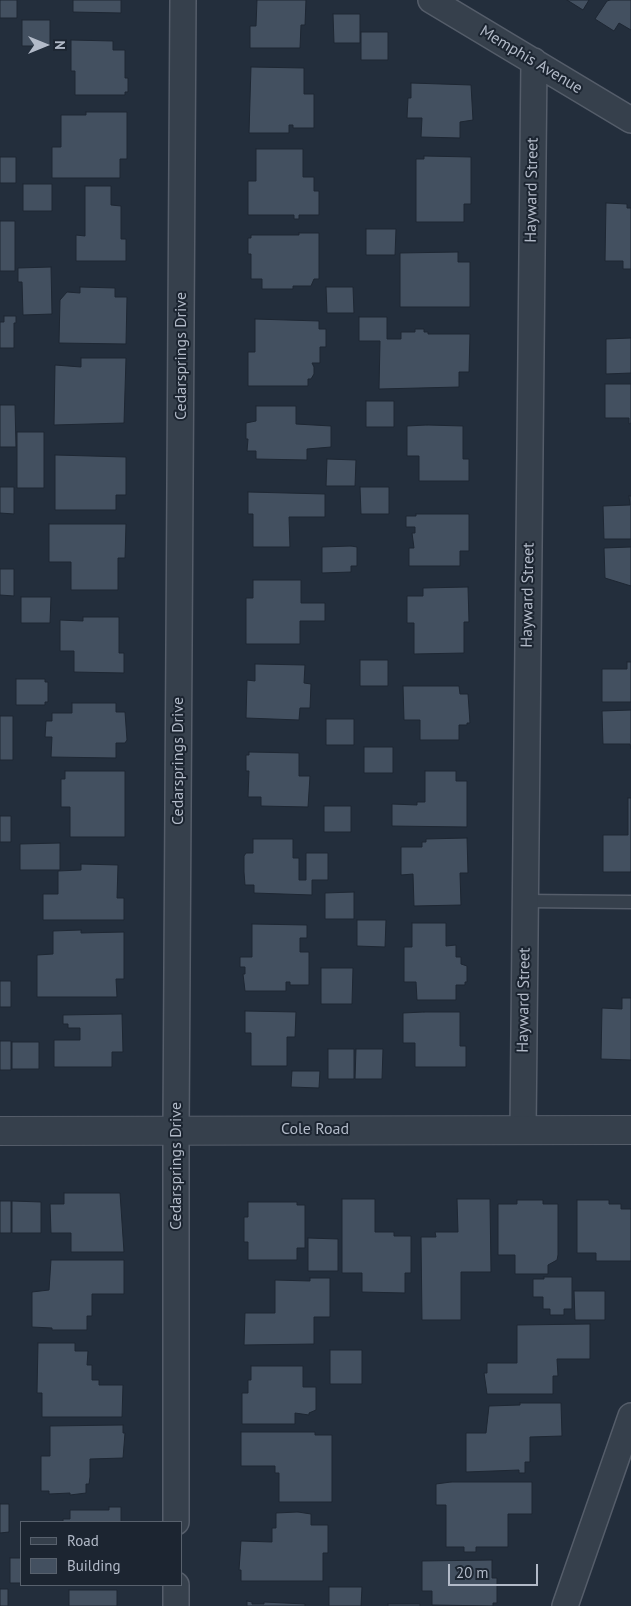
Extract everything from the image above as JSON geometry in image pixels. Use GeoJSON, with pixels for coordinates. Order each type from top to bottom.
{"type":"FeatureCollection","features":[{"type":"Feature","properties":{"kind":"street","name":"Cedarsprings Drive"},"geometry":{"type":"LineString","coordinates":[[176,1521],[176,1129],[184,0]]}},
{"type":"Feature","properties":{"kind":"street","name":"Memphis Avenue"},"geometry":{"type":"LineString","coordinates":[[431,0],[631,120]]}},
{"type":"Feature","properties":{"kind":"street","name":"Hayward Street"},"geometry":{"type":"LineString","coordinates":[[523,1129],[534,61]]}},
{"type":"Feature","properties":{"kind":"street","name":"Cole Road"},"geometry":{"type":"LineString","coordinates":[[0,1131],[176,1129],[631,1130]]}},
{"type":"Feature","properties":{"kind":"street"},"geometry":{"type":"LineString","coordinates":[[565,1606],[631,1416]]}},
{"type":"Feature","properties":{"kind":"street"},"geometry":{"type":"LineString","coordinates":[[176,1586],[176,1606]]}},
{"type":"Feature","properties":{"kind":"lane"},"geometry":{"type":"LineString","coordinates":[[525,901],[631,902]]}},
{"type":"Feature","properties":{"kind":"building"},"geometry":{"type":"Polygon","coordinates":[[[0,0],[17,0],[17,18],[0,18],[0,0]]]}},
{"type":"Feature","properties":{"kind":"building"},"geometry":{"type":"Polygon","coordinates":[[[73,0],[121,0],[121,13],[73,12],[73,0]]]}},
{"type":"Feature","properties":{"kind":"building"},"geometry":{"type":"Polygon","coordinates":[[[257,0],[306,0],[305,25],[301,25],[300,48],[250,48],[250,26],[256,26],[257,0]]]}},
{"type":"Feature","properties":{"kind":"building"},"geometry":{"type":"Polygon","coordinates":[[[567,0],[589,0],[583,10],[567,0]]]}},
{"type":"Feature","properties":{"kind":"building"},"geometry":{"type":"Polygon","coordinates":[[[631,0],[631,30],[619,23],[614,31],[595,19],[607,1],[631,0]]]}},
{"type":"Feature","properties":{"kind":"building"},"geometry":{"type":"Polygon","coordinates":[[[333,14],[360,14],[360,43],[334,43],[333,14]]]}},
{"type":"Feature","properties":{"kind":"building"},"geometry":{"type":"Polygon","coordinates":[[[22,20],[50,20],[50,46],[22,46],[22,20]]]}},
{"type":"Feature","properties":{"kind":"building"},"geometry":{"type":"Polygon","coordinates":[[[361,32],[388,32],[388,60],[361,60],[361,32]]]}},
{"type":"Feature","properties":{"kind":"building"},"geometry":{"type":"Polygon","coordinates":[[[71,40],[113,41],[113,50],[125,50],[125,78],[128,78],[128,92],[125,92],[125,95],[75,95],[75,71],[71,71],[71,40]]]}},
{"type":"Feature","properties":{"kind":"building"},"geometry":{"type":"Polygon","coordinates":[[[251,67],[304,68],[304,94],[314,94],[314,128],[293,128],[293,125],[289,125],[289,133],[249,133],[251,67]]]}},
{"type":"Feature","properties":{"kind":"building"},"geometry":{"type":"Polygon","coordinates":[[[411,83],[471,85],[473,120],[460,122],[460,138],[421,137],[422,118],[407,118],[408,98],[411,98],[411,83]]]}},
{"type":"Feature","properties":{"kind":"building"},"geometry":{"type":"Polygon","coordinates":[[[86,112],[127,112],[127,159],[120,159],[120,178],[52,178],[52,147],[61,147],[61,115],[86,115],[86,112]]]}},
{"type":"Feature","properties":{"kind":"building"},"geometry":{"type":"Polygon","coordinates":[[[256,149],[303,149],[303,177],[314,177],[314,191],[319,191],[319,215],[299,215],[299,219],[294,219],[294,215],[248,215],[248,181],[256,181],[256,149]]]}},
{"type":"Feature","properties":{"kind":"building"},"geometry":{"type":"Polygon","coordinates":[[[424,156],[471,157],[471,204],[464,204],[464,222],[416,222],[416,159],[424,159],[424,156]]]}},
{"type":"Feature","properties":{"kind":"building"},"geometry":{"type":"Polygon","coordinates":[[[0,157],[16,157],[16,183],[0,183],[0,157]]]}},
{"type":"Feature","properties":{"kind":"building"},"geometry":{"type":"Polygon","coordinates":[[[23,184],[52,184],[52,211],[23,211],[23,184]]]}},
{"type":"Feature","properties":{"kind":"building"},"geometry":{"type":"Polygon","coordinates":[[[85,186],[111,186],[111,205],[121,206],[121,239],[126,239],[126,261],[76,261],[76,235],[85,236],[85,186]]]}},
{"type":"Feature","properties":{"kind":"building"},"geometry":{"type":"Polygon","coordinates":[[[606,203],[627,204],[627,208],[631,208],[631,269],[623,269],[623,261],[605,261],[606,203]]]}},
{"type":"Feature","properties":{"kind":"building"},"geometry":{"type":"Polygon","coordinates":[[[0,221],[15,221],[15,271],[0,271],[0,221]]]}},
{"type":"Feature","properties":{"kind":"building"},"geometry":{"type":"Polygon","coordinates":[[[366,229],[396,229],[395,255],[366,255],[366,229]]]}},
{"type":"Feature","properties":{"kind":"building"},"geometry":{"type":"Polygon","coordinates":[[[299,233],[319,233],[319,279],[314,279],[311,286],[293,286],[293,289],[262,289],[262,279],[251,279],[251,254],[248,254],[248,238],[251,238],[251,235],[299,235],[299,233]]]}},
{"type":"Feature","properties":{"kind":"building"},"geometry":{"type":"Polygon","coordinates":[[[458,252],[458,262],[470,262],[470,307],[400,307],[400,253],[458,252]]]}},
{"type":"Feature","properties":{"kind":"building"},"geometry":{"type":"Polygon","coordinates":[[[51,267],[52,314],[23,315],[22,282],[18,282],[18,268],[51,267]]]}},
{"type":"Feature","properties":{"kind":"building"},"geometry":{"type":"Polygon","coordinates":[[[80,287],[115,288],[115,297],[127,297],[126,344],[59,343],[60,300],[67,292],[80,293],[80,287]]]}},
{"type":"Feature","properties":{"kind":"building"},"geometry":{"type":"Polygon","coordinates":[[[326,287],[353,287],[354,313],[327,313],[326,287]]]}},
{"type":"Feature","properties":{"kind":"building"},"geometry":{"type":"Polygon","coordinates":[[[4,316],[16,316],[16,323],[14,323],[14,348],[0,348],[0,322],[4,322],[4,316]]]}},
{"type":"Feature","properties":{"kind":"building"},"geometry":{"type":"Polygon","coordinates":[[[359,317],[387,317],[387,339],[401,339],[401,332],[415,332],[415,329],[424,329],[424,332],[428,332],[428,334],[470,334],[469,372],[459,372],[459,387],[379,389],[380,341],[359,341],[359,317]]]}},
{"type":"Feature","properties":{"kind":"building"},"geometry":{"type":"Polygon","coordinates":[[[255,319],[319,321],[319,329],[326,329],[326,347],[320,347],[320,363],[312,363],[314,374],[311,379],[308,379],[308,386],[248,386],[248,352],[255,352],[255,319]]]}},
{"type":"Feature","properties":{"kind":"building"},"geometry":{"type":"Polygon","coordinates":[[[631,338],[631,373],[606,374],[606,339],[631,338]]]}},
{"type":"Feature","properties":{"kind":"building"},"geometry":{"type":"Polygon","coordinates":[[[81,358],[126,358],[124,423],[54,425],[55,365],[81,367],[81,358]]]}},
{"type":"Feature","properties":{"kind":"building"},"geometry":{"type":"Polygon","coordinates":[[[605,384],[631,384],[631,423],[629,424],[629,418],[605,418],[605,384]]]}},
{"type":"Feature","properties":{"kind":"building"},"geometry":{"type":"Polygon","coordinates":[[[366,401],[394,401],[394,427],[366,427],[366,401]]]}},
{"type":"Feature","properties":{"kind":"building"},"geometry":{"type":"Polygon","coordinates":[[[0,405],[15,405],[16,447],[0,447],[0,405]]]}},
{"type":"Feature","properties":{"kind":"building"},"geometry":{"type":"Polygon","coordinates":[[[256,406],[296,406],[296,424],[331,426],[331,447],[307,449],[307,460],[256,459],[256,451],[247,451],[246,423],[256,421],[256,406]]]}},
{"type":"Feature","properties":{"kind":"building"},"geometry":{"type":"Polygon","coordinates":[[[407,426],[463,426],[463,459],[469,459],[469,481],[419,481],[419,456],[407,456],[407,426]]]}},
{"type":"Feature","properties":{"kind":"building"},"geometry":{"type":"Polygon","coordinates":[[[17,432],[44,432],[44,488],[17,488],[17,432]]]}},
{"type":"Feature","properties":{"kind":"building"},"geometry":{"type":"Polygon","coordinates":[[[55,455],[126,457],[126,495],[116,495],[116,510],[55,510],[55,455]]]}},
{"type":"Feature","properties":{"kind":"building"},"geometry":{"type":"Polygon","coordinates":[[[327,459],[356,460],[355,486],[326,486],[327,459]]]}},
{"type":"Feature","properties":{"kind":"building"},"geometry":{"type":"Polygon","coordinates":[[[0,487],[14,487],[14,514],[0,513],[0,487]]]}},
{"type":"Feature","properties":{"kind":"building"},"geometry":{"type":"Polygon","coordinates":[[[360,487],[389,487],[389,514],[361,514],[360,487]]]}},
{"type":"Feature","properties":{"kind":"building"},"geometry":{"type":"Polygon","coordinates":[[[248,492],[325,494],[325,517],[289,517],[290,547],[253,547],[253,514],[248,514],[248,492]]]}},
{"type":"Feature","properties":{"kind":"building"},"geometry":{"type":"Polygon","coordinates":[[[629,496],[631,496],[631,539],[604,539],[603,506],[630,505],[629,496]]]}},
{"type":"Feature","properties":{"kind":"building"},"geometry":{"type":"Polygon","coordinates":[[[416,514],[469,514],[469,551],[460,551],[460,566],[409,566],[409,548],[414,548],[412,533],[415,533],[415,527],[406,527],[406,516],[416,516],[416,514]]]}},
{"type":"Feature","properties":{"kind":"building"},"geometry":{"type":"Polygon","coordinates":[[[49,524],[126,524],[125,558],[118,558],[118,590],[71,590],[71,562],[49,562],[49,524]]]}},
{"type":"Feature","properties":{"kind":"building"},"geometry":{"type":"Polygon","coordinates":[[[322,547],[357,547],[357,566],[351,566],[351,572],[322,573],[322,547]]]}},
{"type":"Feature","properties":{"kind":"building"},"geometry":{"type":"Polygon","coordinates":[[[631,547],[631,586],[605,578],[604,548],[631,547]]]}},
{"type":"Feature","properties":{"kind":"building"},"geometry":{"type":"Polygon","coordinates":[[[0,569],[14,569],[14,596],[0,595],[0,569]]]}},
{"type":"Feature","properties":{"kind":"building"},"geometry":{"type":"Polygon","coordinates":[[[253,580],[301,580],[301,603],[325,603],[325,621],[300,621],[300,644],[246,644],[246,598],[253,598],[253,580]]]}},
{"type":"Feature","properties":{"kind":"building"},"geometry":{"type":"Polygon","coordinates":[[[468,587],[469,622],[464,622],[464,653],[414,654],[414,623],[407,623],[407,596],[423,596],[423,588],[468,587]]]}},
{"type":"Feature","properties":{"kind":"building"},"geometry":{"type":"Polygon","coordinates":[[[21,597],[51,597],[50,623],[21,623],[21,597]]]}},
{"type":"Feature","properties":{"kind":"building"},"geometry":{"type":"Polygon","coordinates":[[[83,617],[119,617],[119,653],[124,653],[124,673],[74,672],[74,651],[60,651],[60,620],[83,621],[83,617]]]}},
{"type":"Feature","properties":{"kind":"building"},"geometry":{"type":"Polygon","coordinates":[[[360,660],[388,660],[388,686],[360,686],[360,660]]]}},
{"type":"Feature","properties":{"kind":"building"},"geometry":{"type":"Polygon","coordinates":[[[627,662],[631,662],[631,702],[602,702],[602,669],[627,669],[627,662]]]}},
{"type":"Feature","properties":{"kind":"building"},"geometry":{"type":"Polygon","coordinates":[[[255,664],[305,665],[304,683],[311,684],[310,708],[300,708],[299,720],[246,718],[247,680],[255,681],[255,664]]]}},
{"type":"Feature","properties":{"kind":"building"},"geometry":{"type":"Polygon","coordinates":[[[16,679],[45,679],[45,682],[48,682],[48,702],[45,702],[45,705],[16,705],[16,679]]]}},
{"type":"Feature","properties":{"kind":"building"},"geometry":{"type":"Polygon","coordinates":[[[403,686],[459,686],[460,694],[468,694],[470,723],[459,725],[459,740],[420,740],[420,720],[404,720],[403,686]]]}},
{"type":"Feature","properties":{"kind":"building"},"geometry":{"type":"Polygon","coordinates":[[[72,703],[116,703],[116,712],[125,712],[127,740],[125,743],[116,743],[116,758],[51,757],[52,737],[45,737],[46,721],[52,721],[52,713],[72,713],[72,703]]]}},
{"type":"Feature","properties":{"kind":"building"},"geometry":{"type":"Polygon","coordinates":[[[631,710],[631,749],[630,744],[603,744],[602,711],[631,710]]]}},
{"type":"Feature","properties":{"kind":"building"},"geometry":{"type":"Polygon","coordinates":[[[0,716],[13,716],[13,760],[0,760],[0,716]]]}},
{"type":"Feature","properties":{"kind":"building"},"geometry":{"type":"Polygon","coordinates":[[[326,719],[354,719],[354,745],[326,745],[326,719]]]}},
{"type":"Feature","properties":{"kind":"building"},"geometry":{"type":"Polygon","coordinates":[[[364,747],[393,747],[393,773],[364,773],[364,747]]]}},
{"type":"Feature","properties":{"kind":"building"},"geometry":{"type":"Polygon","coordinates":[[[249,752],[299,753],[299,776],[310,776],[308,807],[261,806],[261,797],[248,797],[249,771],[246,771],[246,755],[249,755],[249,752]]]}},
{"type":"Feature","properties":{"kind":"building"},"geometry":{"type":"Polygon","coordinates":[[[65,771],[125,771],[125,837],[70,837],[70,807],[61,807],[61,779],[65,779],[65,771]]]}},
{"type":"Feature","properties":{"kind":"building"},"geometry":{"type":"Polygon","coordinates":[[[425,771],[456,771],[456,781],[467,781],[467,827],[392,826],[392,804],[417,805],[417,802],[425,802],[425,771]]]}},
{"type":"Feature","properties":{"kind":"building"},"geometry":{"type":"Polygon","coordinates":[[[628,798],[631,798],[631,872],[603,872],[603,835],[628,835],[628,798]]]}},
{"type":"Feature","properties":{"kind":"building"},"geometry":{"type":"Polygon","coordinates":[[[324,806],[351,806],[351,832],[324,832],[324,806]]]}},
{"type":"Feature","properties":{"kind":"building"},"geometry":{"type":"Polygon","coordinates":[[[0,816],[11,816],[11,842],[0,842],[0,816]]]}},
{"type":"Feature","properties":{"kind":"building"},"geometry":{"type":"Polygon","coordinates":[[[467,838],[468,873],[460,873],[461,905],[414,906],[413,874],[401,875],[401,847],[422,847],[422,842],[426,842],[426,839],[467,838]]]}},
{"type":"Feature","properties":{"kind":"building"},"geometry":{"type":"Polygon","coordinates":[[[253,839],[293,839],[293,858],[299,858],[299,880],[306,880],[306,853],[328,853],[328,880],[312,880],[312,895],[254,893],[254,885],[245,885],[244,872],[244,856],[246,853],[253,853],[253,839]]]}},
{"type":"Feature","properties":{"kind":"building"},"geometry":{"type":"Polygon","coordinates":[[[60,843],[60,870],[20,870],[20,844],[60,843]]]}},
{"type":"Feature","properties":{"kind":"building"},"geometry":{"type":"Polygon","coordinates":[[[81,864],[118,865],[117,898],[124,898],[124,920],[43,920],[43,894],[58,894],[58,871],[81,870],[81,864]]]}},
{"type":"Feature","properties":{"kind":"building"},"geometry":{"type":"Polygon","coordinates":[[[354,892],[354,919],[325,919],[325,893],[354,892]]]}},
{"type":"Feature","properties":{"kind":"building"},"geometry":{"type":"Polygon","coordinates":[[[357,920],[386,920],[385,947],[357,946],[357,920]]]}},
{"type":"Feature","properties":{"kind":"building"},"geometry":{"type":"Polygon","coordinates":[[[412,923],[446,923],[446,946],[456,945],[456,957],[461,957],[461,964],[467,966],[467,982],[465,982],[465,985],[456,985],[456,1000],[417,1000],[416,982],[404,982],[404,947],[412,947],[412,923]]]}},
{"type":"Feature","properties":{"kind":"building"},"geometry":{"type":"Polygon","coordinates":[[[252,924],[307,925],[307,938],[300,938],[300,952],[309,952],[309,985],[290,985],[290,982],[286,982],[286,991],[245,991],[243,974],[245,974],[245,967],[240,967],[240,957],[252,957],[252,924]]]}},
{"type":"Feature","properties":{"kind":"building"},"geometry":{"type":"Polygon","coordinates":[[[81,930],[81,933],[124,932],[124,979],[116,979],[117,997],[37,997],[37,955],[53,954],[53,931],[81,930]]]}},
{"type":"Feature","properties":{"kind":"building"},"geometry":{"type":"Polygon","coordinates":[[[321,968],[353,968],[352,1004],[321,1004],[321,968]]]}},
{"type":"Feature","properties":{"kind":"building"},"geometry":{"type":"Polygon","coordinates":[[[0,981],[11,981],[11,1007],[0,1007],[0,981]]]}},
{"type":"Feature","properties":{"kind":"building"},"geometry":{"type":"Polygon","coordinates":[[[622,998],[631,998],[631,1060],[601,1059],[602,1008],[622,1009],[622,998]]]}},
{"type":"Feature","properties":{"kind":"building"},"geometry":{"type":"Polygon","coordinates":[[[245,1011],[296,1012],[295,1037],[287,1037],[287,1066],[251,1066],[251,1033],[245,1033],[245,1011]]]}},
{"type":"Feature","properties":{"kind":"building"},"geometry":{"type":"Polygon","coordinates":[[[460,1012],[460,1046],[466,1046],[466,1067],[415,1067],[415,1043],[403,1043],[403,1013],[460,1012]]]}},
{"type":"Feature","properties":{"kind":"building"},"geometry":{"type":"Polygon","coordinates":[[[122,1014],[123,1052],[112,1052],[112,1067],[54,1067],[54,1040],[80,1040],[80,1028],[68,1028],[68,1024],[63,1024],[63,1015],[122,1014]]]}},
{"type":"Feature","properties":{"kind":"building"},"geometry":{"type":"Polygon","coordinates":[[[0,1041],[11,1041],[11,1070],[0,1070],[0,1041]]]}},
{"type":"Feature","properties":{"kind":"building"},"geometry":{"type":"Polygon","coordinates":[[[12,1042],[39,1042],[39,1069],[12,1069],[12,1042]]]}},
{"type":"Feature","properties":{"kind":"building"},"geometry":{"type":"Polygon","coordinates":[[[328,1049],[354,1049],[354,1079],[328,1079],[328,1049]]]}},
{"type":"Feature","properties":{"kind":"building"},"geometry":{"type":"Polygon","coordinates":[[[356,1049],[383,1049],[382,1079],[355,1079],[356,1049]]]}},
{"type":"Feature","properties":{"kind":"building"},"geometry":{"type":"Polygon","coordinates":[[[292,1071],[320,1071],[319,1088],[291,1087],[292,1071]]]}},
{"type":"Feature","properties":{"kind":"building"},"geometry":{"type":"Polygon","coordinates":[[[64,1193],[120,1193],[124,1252],[71,1252],[71,1233],[51,1233],[50,1204],[64,1204],[64,1193]]]}},
{"type":"Feature","properties":{"kind":"building"},"geometry":{"type":"Polygon","coordinates":[[[342,1199],[375,1199],[375,1232],[394,1232],[394,1236],[411,1236],[411,1273],[405,1273],[405,1293],[362,1292],[362,1273],[342,1273],[342,1199]]]}},
{"type":"Feature","properties":{"kind":"building"},"geometry":{"type":"Polygon","coordinates":[[[457,1199],[490,1199],[491,1272],[461,1272],[461,1320],[422,1320],[421,1237],[436,1237],[435,1232],[458,1232],[457,1199]]]}},
{"type":"Feature","properties":{"kind":"building"},"geometry":{"type":"Polygon","coordinates":[[[517,1200],[543,1200],[543,1204],[558,1204],[558,1255],[557,1260],[548,1265],[548,1274],[515,1274],[515,1255],[498,1255],[498,1204],[517,1204],[517,1200]]]}},
{"type":"Feature","properties":{"kind":"building"},"geometry":{"type":"Polygon","coordinates":[[[577,1200],[609,1200],[609,1204],[621,1204],[621,1209],[631,1209],[631,1261],[596,1261],[596,1253],[577,1253],[577,1200]]]}},
{"type":"Feature","properties":{"kind":"building"},"geometry":{"type":"Polygon","coordinates":[[[0,1201],[11,1201],[11,1233],[0,1233],[0,1201]]]}},
{"type":"Feature","properties":{"kind":"building"},"geometry":{"type":"Polygon","coordinates":[[[12,1201],[41,1202],[41,1233],[12,1233],[12,1201]]]}},
{"type":"Feature","properties":{"kind":"building"},"geometry":{"type":"Polygon","coordinates":[[[248,1202],[297,1202],[297,1205],[305,1205],[305,1248],[297,1248],[297,1260],[248,1260],[248,1242],[244,1242],[244,1217],[248,1217],[248,1202]]]}},
{"type":"Feature","properties":{"kind":"building"},"geometry":{"type":"Polygon","coordinates":[[[308,1238],[338,1239],[338,1271],[308,1271],[308,1238]]]}},
{"type":"Feature","properties":{"kind":"building"},"geometry":{"type":"Polygon","coordinates":[[[51,1260],[124,1260],[124,1294],[92,1294],[92,1316],[87,1316],[87,1330],[52,1330],[52,1328],[32,1327],[32,1292],[49,1290],[51,1260]]]}},
{"type":"Feature","properties":{"kind":"building"},"geometry":{"type":"Polygon","coordinates":[[[544,1277],[572,1277],[572,1309],[564,1309],[564,1315],[550,1315],[550,1309],[543,1309],[543,1297],[533,1297],[533,1279],[544,1279],[544,1277]]]}},
{"type":"Feature","properties":{"kind":"building"},"geometry":{"type":"Polygon","coordinates":[[[310,1278],[330,1278],[330,1317],[314,1317],[314,1344],[244,1345],[245,1313],[275,1313],[275,1280],[310,1281],[310,1278]]]}},
{"type":"Feature","properties":{"kind":"building"},"geometry":{"type":"Polygon","coordinates":[[[574,1291],[605,1291],[605,1320],[575,1320],[574,1291]]]}},
{"type":"Feature","properties":{"kind":"building"},"geometry":{"type":"Polygon","coordinates":[[[590,1324],[590,1359],[557,1359],[558,1376],[553,1376],[553,1394],[487,1394],[484,1373],[487,1373],[487,1363],[517,1363],[517,1325],[590,1324]]]}},
{"type":"Feature","properties":{"kind":"building"},"geometry":{"type":"Polygon","coordinates":[[[38,1343],[75,1343],[75,1351],[88,1351],[87,1365],[92,1365],[92,1380],[99,1380],[99,1385],[123,1385],[122,1417],[42,1417],[42,1393],[37,1393],[38,1343]]]}},
{"type":"Feature","properties":{"kind":"building"},"geometry":{"type":"Polygon","coordinates":[[[330,1350],[362,1350],[362,1384],[330,1384],[330,1350]]]}},
{"type":"Feature","properties":{"kind":"building"},"geometry":{"type":"Polygon","coordinates":[[[251,1366],[303,1366],[303,1387],[316,1387],[316,1410],[309,1413],[309,1415],[295,1413],[295,1424],[242,1424],[242,1393],[248,1393],[248,1380],[251,1380],[251,1366]]]}},
{"type":"Feature","properties":{"kind":"building"},"geometry":{"type":"Polygon","coordinates":[[[520,1403],[561,1403],[562,1436],[530,1437],[530,1462],[525,1462],[525,1473],[519,1473],[519,1470],[466,1472],[466,1433],[486,1433],[489,1406],[520,1405],[520,1403]]]}},
{"type":"Feature","properties":{"kind":"building"},"geometry":{"type":"Polygon","coordinates":[[[123,1425],[123,1433],[125,1433],[123,1458],[90,1459],[90,1477],[89,1484],[86,1484],[86,1493],[70,1495],[70,1493],[49,1494],[49,1491],[41,1491],[41,1456],[50,1456],[50,1426],[123,1425]]]}},
{"type":"Feature","properties":{"kind":"building"},"geometry":{"type":"Polygon","coordinates":[[[241,1432],[315,1432],[315,1435],[332,1435],[332,1502],[279,1502],[279,1473],[275,1473],[275,1466],[241,1466],[241,1432]]]}},
{"type":"Feature","properties":{"kind":"building"},"geometry":{"type":"Polygon","coordinates":[[[451,1482],[532,1482],[532,1514],[508,1514],[508,1547],[476,1547],[476,1552],[464,1552],[464,1547],[446,1547],[446,1505],[436,1505],[436,1484],[451,1482]]]}},
{"type":"Feature","properties":{"kind":"building"},"geometry":{"type":"Polygon","coordinates":[[[0,1504],[9,1504],[9,1532],[0,1533],[0,1504]]]}},
{"type":"Feature","properties":{"kind":"building"},"geometry":{"type":"Polygon","coordinates":[[[109,1507],[121,1507],[121,1521],[63,1521],[63,1519],[70,1519],[70,1510],[109,1510],[109,1507]]]}},
{"type":"Feature","properties":{"kind":"building"},"geometry":{"type":"Polygon","coordinates":[[[298,1512],[311,1514],[311,1525],[328,1525],[328,1553],[323,1553],[323,1581],[241,1581],[241,1570],[239,1570],[241,1541],[272,1542],[272,1528],[276,1528],[276,1513],[298,1512]]]}},
{"type":"Feature","properties":{"kind":"building"},"geometry":{"type":"Polygon","coordinates":[[[10,1558],[20,1558],[20,1583],[10,1583],[10,1558]]]}},
{"type":"Feature","properties":{"kind":"building"},"geometry":{"type":"Polygon","coordinates":[[[492,1560],[492,1578],[497,1578],[497,1603],[493,1603],[493,1606],[432,1605],[432,1591],[422,1591],[422,1561],[492,1560]]]}},
{"type":"Feature","properties":{"kind":"building"},"geometry":{"type":"Polygon","coordinates":[[[329,1587],[362,1587],[361,1606],[329,1606],[329,1587]]]}},
{"type":"Feature","properties":{"kind":"building"},"geometry":{"type":"Polygon","coordinates":[[[0,1589],[8,1589],[8,1606],[0,1606],[0,1589]]]}},
{"type":"Feature","properties":{"kind":"building"},"geometry":{"type":"Polygon","coordinates":[[[69,1590],[117,1590],[117,1606],[69,1606],[69,1590]]]}},
{"type":"Feature","properties":{"kind":"building"},"geometry":{"type":"Polygon","coordinates":[[[247,1601],[252,1602],[252,1604],[264,1604],[264,1602],[305,1604],[305,1606],[247,1606],[247,1601]]]}},
{"type":"Feature","properties":{"kind":"building"},"geometry":{"type":"Polygon","coordinates":[[[388,1604],[420,1604],[420,1606],[388,1606],[388,1604]]]}}]}
